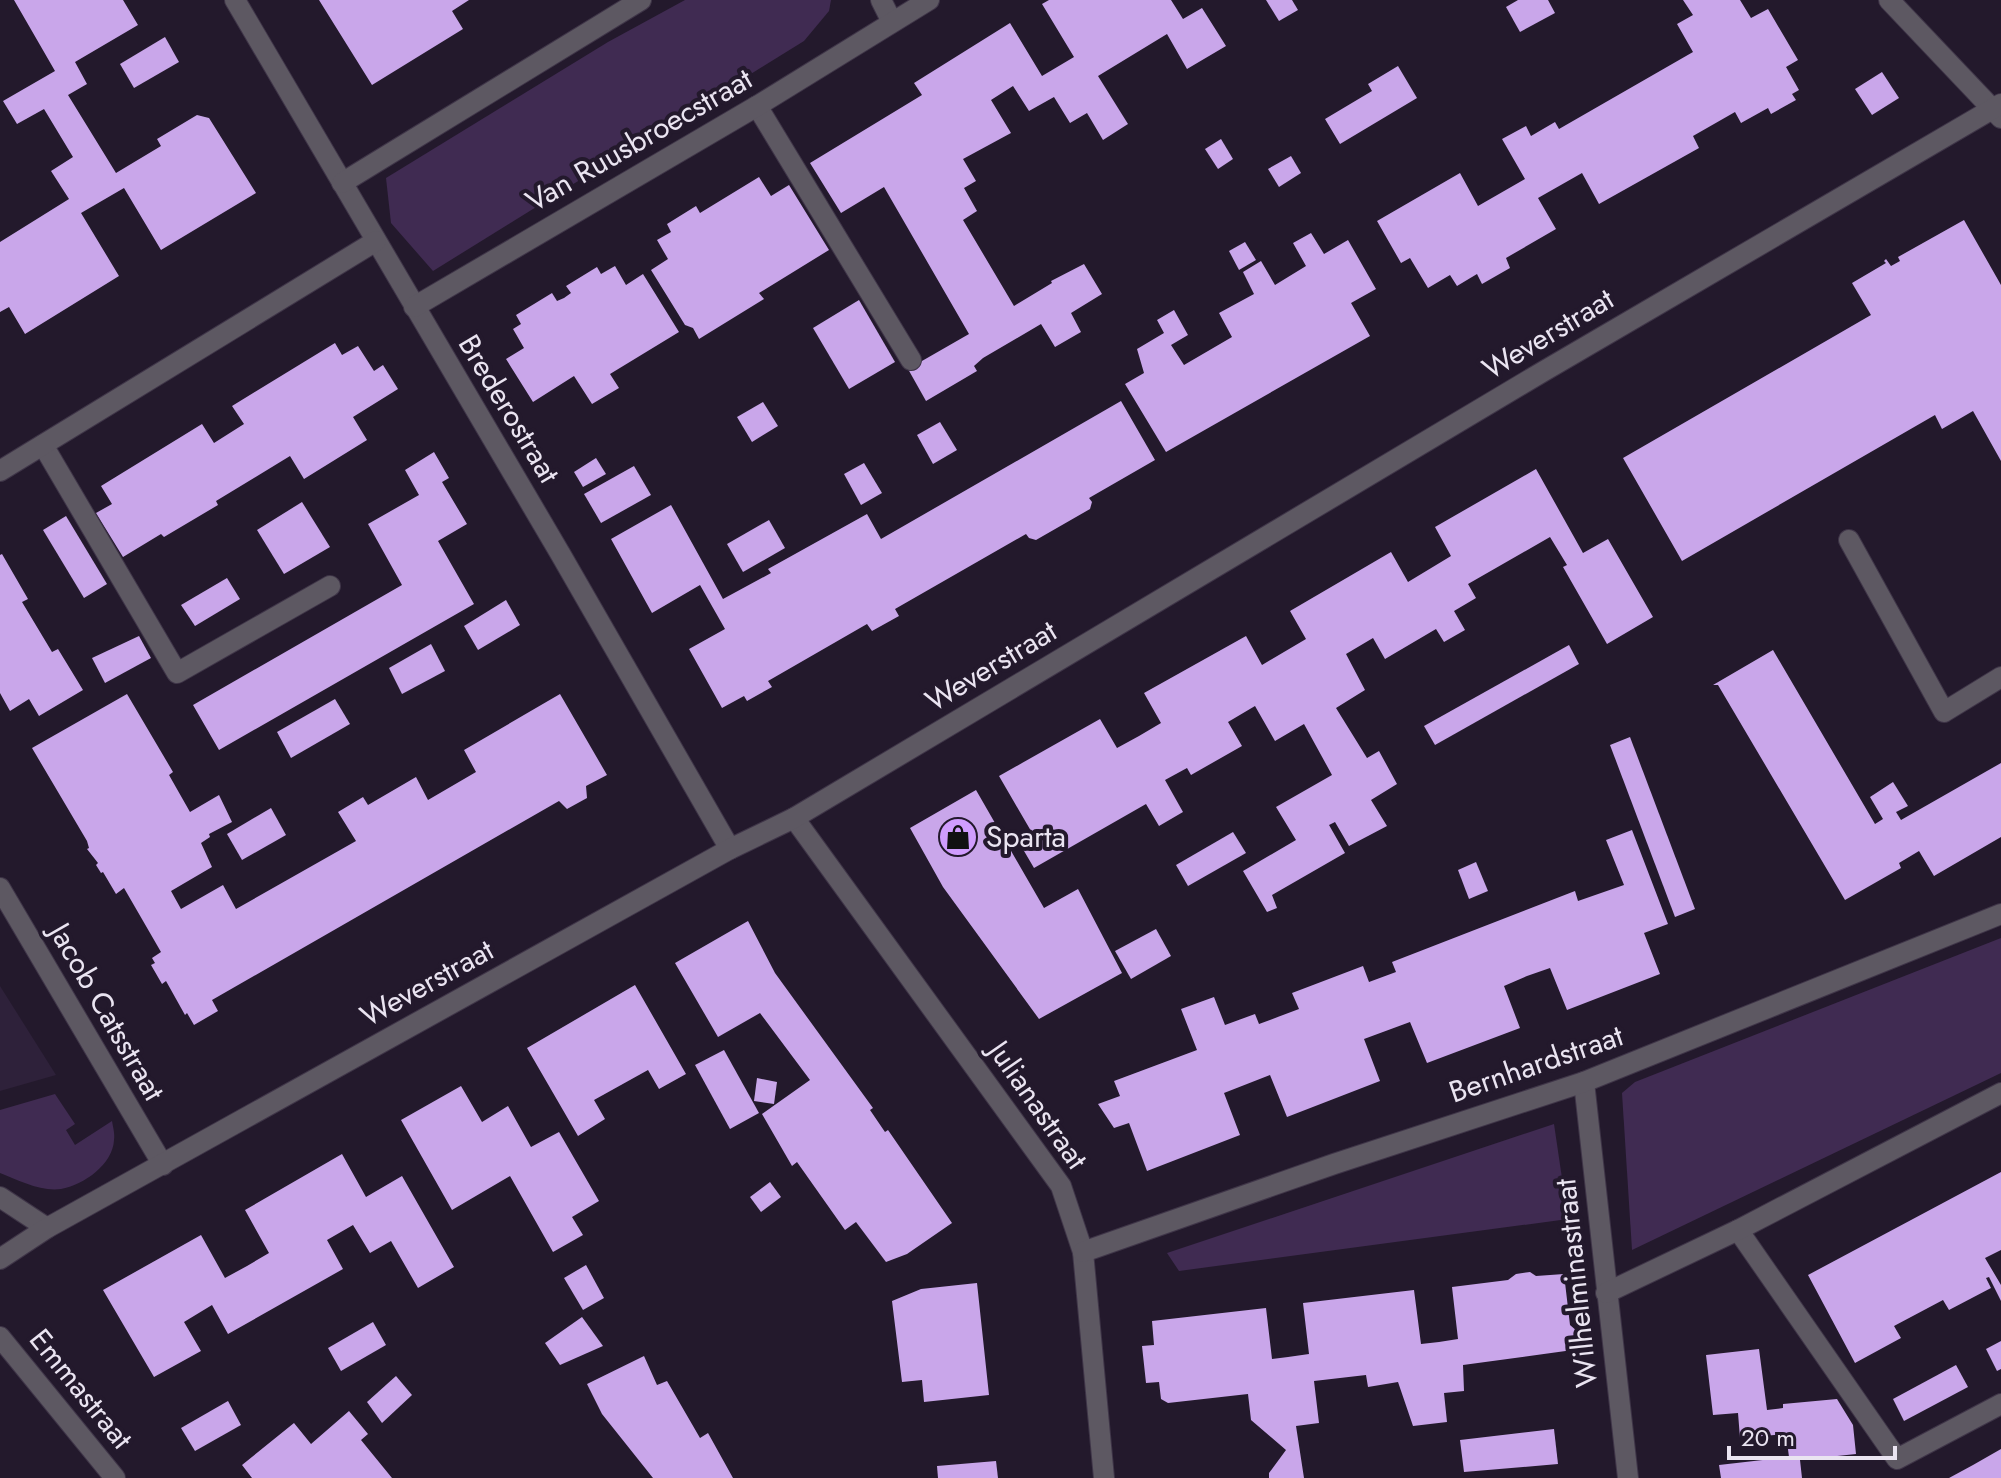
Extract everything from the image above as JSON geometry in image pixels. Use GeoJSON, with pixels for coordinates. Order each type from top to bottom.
{"type":"FeatureCollection","features":[{"type":"Feature","properties":{"kind":"street","name":"Brederostraat"},"geometry":{"type":"LineString","coordinates":[[235,0],[730,849]]}},
{"type":"Feature","properties":{"kind":"street"},"geometry":{"type":"LineString","coordinates":[[342,183],[641,0]]}},
{"type":"Feature","properties":{"kind":"street"},"geometry":{"type":"LineString","coordinates":[[881,0],[892,22]]}},
{"type":"Feature","properties":{"kind":"street","name":"Van Ruusbroecstraat"},"geometry":{"type":"LineString","coordinates":[[414,307],[757,106],[929,0]]}},
{"type":"Feature","properties":{"kind":"street"},"geometry":{"type":"LineString","coordinates":[[1889,0],[1998,110]]}},
{"type":"Feature","properties":{"kind":"street"},"geometry":{"type":"LineString","coordinates":[[757,106],[911,360]]}},
{"type":"Feature","properties":{"kind":"street","name":"Weverstraat"},"geometry":{"type":"LineString","coordinates":[[0,1259],[47,1228],[730,849],[794,818],[1544,371],[1998,110]]}},
{"type":"Feature","properties":{"kind":"street"},"geometry":{"type":"LineString","coordinates":[[0,471],[376,241]]}},
{"type":"Feature","properties":{"kind":"street"},"geometry":{"type":"LineString","coordinates":[[43,445],[177,673],[330,586]]}},
{"type":"Feature","properties":{"kind":"street"},"geometry":{"type":"LineString","coordinates":[[1849,540],[1944,712],[2001,677]]}},
{"type":"Feature","properties":{"kind":"street","name":"Julianastraat"},"geometry":{"type":"LineString","coordinates":[[794,818],[1061,1186],[1083,1252],[1104,1478]]}},
{"type":"Feature","properties":{"kind":"street","name":"Jacob Catsstraat"},"geometry":{"type":"LineString","coordinates":[[0,888],[163,1165]]}},
{"type":"Feature","properties":{"kind":"street","name":"Bernhardstraat"},"geometry":{"type":"LineString","coordinates":[[1083,1252],[1334,1164],[1584,1082],[2001,914]]}},
{"type":"Feature","properties":{"kind":"street","name":"Wilhelminastraat"},"geometry":{"type":"LineString","coordinates":[[1584,1082],[1628,1478]]}},
{"type":"Feature","properties":{"kind":"street"},"geometry":{"type":"LineString","coordinates":[[1606,1293],[1738,1230],[2001,1093]]}},
{"type":"Feature","properties":{"kind":"street"},"geometry":{"type":"LineString","coordinates":[[0,1197],[47,1228]]}},
{"type":"Feature","properties":{"kind":"street"},"geometry":{"type":"LineString","coordinates":[[1738,1230],[1897,1459],[2001,1404]]}},
{"type":"Feature","properties":{"kind":"street","name":"Emmastraat"},"geometry":{"type":"LineString","coordinates":[[0,1337],[115,1478]]}},
{"type":"Feature","properties":{"kind":"shaded area"},"geometry":{"type":"Polygon","coordinates":[[[685,0],[831,0],[829,11],[804,41],[433,271],[391,223],[386,178],[608,42],[685,0]]]}},
{"type":"Feature","properties":{"kind":"shaded area"},"geometry":{"type":"Polygon","coordinates":[[[2001,938],[2001,1073],[1632,1250],[1622,1093],[1635,1082],[2001,938]]]}},
{"type":"Feature","properties":{"kind":"shaded area"},"geometry":{"type":"Polygon","coordinates":[[[0,986],[56,1075],[0,1091],[0,986]]]}},
{"type":"Feature","properties":{"kind":"shaded area"},"geometry":{"type":"Polygon","coordinates":[[[55,1094],[75,1124],[66,1130],[75,1145],[112,1121],[114,1138],[109,1157],[88,1178],[61,1189],[38,1187],[0,1173],[0,1110],[55,1094]]]}},
{"type":"Feature","properties":{"kind":"shaded area"},"geometry":{"type":"Polygon","coordinates":[[[1554,1124],[1568,1219],[1179,1271],[1167,1253],[1554,1124]]]}},
{"type":"Feature","properties":{"kind":"building"},"geometry":{"type":"Polygon","coordinates":[[[14,0],[123,0],[138,25],[75,62],[87,84],[68,95],[116,173],[161,146],[157,139],[197,115],[209,118],[256,193],[161,250],[124,188],[81,213],[119,276],[25,334],[9,307],[0,312],[0,242],[69,199],[51,171],[73,157],[44,109],[17,124],[3,101],[55,71],[14,0]]]}},
{"type":"Feature","properties":{"kind":"building"},"geometry":{"type":"Polygon","coordinates":[[[319,0],[469,0],[452,11],[463,29],[372,85],[319,0]]]}},
{"type":"Feature","properties":{"kind":"building"},"geometry":{"type":"Polygon","coordinates":[[[1049,0],[1171,0],[1183,19],[1202,8],[1226,46],[1187,69],[1167,34],[1098,76],[1128,124],[1103,140],[1087,113],[1070,123],[1054,97],[1029,111],[1013,86],[991,100],[1011,133],[963,159],[976,181],[964,188],[977,211],[963,220],[1014,306],[1051,281],[1084,264],[1102,294],[1071,313],[1081,332],[1055,347],[1041,324],[983,358],[974,366],[977,371],[926,401],[908,369],[969,334],[884,187],[841,213],[810,163],[922,95],[914,83],[1010,23],[1042,76],[1074,57],[1042,4],[1049,0]]]}},
{"type":"Feature","properties":{"kind":"building"},"geometry":{"type":"Polygon","coordinates":[[[1266,0],[1292,0],[1298,10],[1279,21],[1266,0]]]}},
{"type":"Feature","properties":{"kind":"building"},"geometry":{"type":"Polygon","coordinates":[[[1518,0],[1548,0],[1555,13],[1520,32],[1506,7],[1518,0]]]}},
{"type":"Feature","properties":{"kind":"building"},"geometry":{"type":"Polygon","coordinates":[[[1683,0],[1740,0],[1751,18],[1768,9],[1798,60],[1786,67],[1799,90],[1792,94],[1796,100],[1771,114],[1768,108],[1741,123],[1735,112],[1693,136],[1699,148],[1599,204],[1582,173],[1538,198],[1556,229],[1506,258],[1510,268],[1482,284],[1477,274],[1457,286],[1450,275],[1428,288],[1410,258],[1401,263],[1377,221],[1460,173],[1478,206],[1525,179],[1502,139],[1526,126],[1531,136],[1555,122],[1559,129],[1693,52],[1677,24],[1693,15],[1683,0]]]}},
{"type":"Feature","properties":{"kind":"building"},"geometry":{"type":"Polygon","coordinates":[[[165,37],[179,62],[134,88],[120,64],[165,37]]]}},
{"type":"Feature","properties":{"kind":"building"},"geometry":{"type":"Polygon","coordinates":[[[1398,66],[1417,98],[1340,144],[1325,119],[1372,91],[1368,84],[1398,66]]]}},
{"type":"Feature","properties":{"kind":"building"},"geometry":{"type":"Polygon","coordinates":[[[1882,72],[1899,98],[1872,115],[1855,89],[1882,72]]]}},
{"type":"Feature","properties":{"kind":"building"},"geometry":{"type":"Polygon","coordinates":[[[1221,139],[1233,159],[1218,169],[1205,149],[1221,139]]]}},
{"type":"Feature","properties":{"kind":"building"},"geometry":{"type":"Polygon","coordinates":[[[1291,156],[1301,173],[1279,187],[1268,169],[1291,156]]]}},
{"type":"Feature","properties":{"kind":"building"},"geometry":{"type":"Polygon","coordinates":[[[759,177],[771,196],[789,185],[829,250],[759,293],[764,299],[699,339],[693,328],[685,325],[651,270],[668,259],[657,240],[671,232],[667,224],[696,206],[700,213],[759,177]]]}},
{"type":"Feature","properties":{"kind":"building"},"geometry":{"type":"Polygon","coordinates":[[[1964,220],[2001,285],[2001,461],[1973,411],[1942,429],[1935,415],[1682,561],[1623,458],[1871,315],[1852,283],[1886,263],[1886,259],[1891,266],[1900,261],[1898,257],[1964,220]]]}},
{"type":"Feature","properties":{"kind":"building"},"geometry":{"type":"Polygon","coordinates":[[[1311,233],[1324,254],[1348,240],[1376,289],[1351,303],[1370,336],[1166,452],[1125,384],[1144,373],[1137,349],[1164,333],[1157,320],[1174,310],[1188,335],[1171,345],[1184,365],[1232,337],[1219,313],[1254,294],[1243,272],[1261,261],[1275,285],[1306,266],[1293,243],[1311,233]]]}},
{"type":"Feature","properties":{"kind":"building"},"geometry":{"type":"Polygon","coordinates":[[[1245,242],[1256,260],[1239,270],[1229,251],[1245,242]]]}},
{"type":"Feature","properties":{"kind":"building"},"geometry":{"type":"Polygon","coordinates":[[[615,266],[626,285],[643,274],[679,332],[610,374],[619,388],[592,404],[574,376],[533,402],[506,359],[524,348],[513,329],[521,324],[516,315],[552,293],[557,301],[564,298],[571,293],[566,286],[597,267],[601,274],[615,266]]]}},
{"type":"Feature","properties":{"kind":"building"},"geometry":{"type":"Polygon","coordinates":[[[859,300],[895,362],[849,389],[813,328],[859,300]]]}},
{"type":"Feature","properties":{"kind":"building"},"geometry":{"type":"Polygon","coordinates":[[[335,343],[342,355],[358,346],[374,371],[383,365],[398,389],[353,417],[367,440],[304,479],[290,456],[216,501],[218,505],[123,557],[96,513],[112,504],[101,486],[202,424],[214,443],[244,424],[232,406],[335,343]]]}},
{"type":"Feature","properties":{"kind":"building"},"geometry":{"type":"Polygon","coordinates":[[[1121,401],[1155,460],[1089,498],[1092,502],[1090,509],[1036,540],[1026,534],[895,609],[899,616],[872,631],[867,624],[768,681],[772,687],[747,701],[744,696],[722,708],[689,649],[725,629],[700,585],[652,613],[611,539],[671,505],[723,599],[771,573],[768,569],[867,514],[881,539],[1121,401]]]}},
{"type":"Feature","properties":{"kind":"building"},"geometry":{"type":"Polygon","coordinates":[[[763,402],[778,426],[752,442],[737,417],[763,402]]]}},
{"type":"Feature","properties":{"kind":"building"},"geometry":{"type":"Polygon","coordinates":[[[940,422],[957,450],[933,464],[917,435],[940,422]]]}},
{"type":"Feature","properties":{"kind":"building"},"geometry":{"type":"Polygon","coordinates":[[[434,452],[449,478],[442,482],[467,524],[438,541],[474,604],[219,750],[193,705],[402,585],[368,524],[419,495],[405,470],[434,452]]]}},
{"type":"Feature","properties":{"kind":"building"},"geometry":{"type":"Polygon","coordinates":[[[596,458],[606,474],[583,487],[574,472],[596,458]]]}},
{"type":"Feature","properties":{"kind":"building"},"geometry":{"type":"Polygon","coordinates":[[[864,463],[882,493],[861,505],[844,474],[864,463]]]}},
{"type":"Feature","properties":{"kind":"building"},"geometry":{"type":"Polygon","coordinates":[[[634,466],[651,495],[601,523],[584,494],[634,466]]]}},
{"type":"Feature","properties":{"kind":"building"},"geometry":{"type":"Polygon","coordinates":[[[1536,469],[1583,553],[1608,539],[1653,617],[1607,644],[1563,567],[1567,565],[1550,537],[1468,584],[1476,598],[1454,611],[1465,630],[1444,642],[1436,629],[1385,659],[1373,638],[1346,654],[1365,690],[1336,708],[1367,758],[1379,751],[1397,784],[1371,800],[1387,826],[1349,846],[1335,822],[1329,825],[1345,853],[1272,895],[1277,908],[1267,912],[1243,871],[1296,840],[1276,807],[1332,775],[1304,724],[1275,741],[1255,706],[1228,722],[1242,746],[1191,775],[1187,768],[1165,780],[1183,812],[1159,826],[1146,804],[1034,868],[1017,839],[1031,831],[999,776],[1100,719],[1117,748],[1139,736],[1161,723],[1144,693],[1246,636],[1262,665],[1306,639],[1290,611],[1391,552],[1408,582],[1451,556],[1435,527],[1536,469]]]}},
{"type":"Feature","properties":{"kind":"building"},"geometry":{"type":"Polygon","coordinates":[[[302,502],[330,547],[284,574],[257,530],[302,502]]]}},
{"type":"Feature","properties":{"kind":"building"},"geometry":{"type":"Polygon","coordinates":[[[66,516],[107,584],[84,598],[43,530],[66,516]]]}},
{"type":"Feature","properties":{"kind":"building"},"geometry":{"type":"Polygon","coordinates":[[[769,520],[785,548],[743,572],[727,544],[769,520]]]}},
{"type":"Feature","properties":{"kind":"building"},"geometry":{"type":"Polygon","coordinates":[[[2,554],[28,599],[22,602],[52,652],[58,649],[83,690],[39,716],[29,699],[10,711],[0,693],[2,554]]]}},
{"type":"Feature","properties":{"kind":"building"},"geometry":{"type":"Polygon","coordinates":[[[227,578],[240,599],[195,626],[181,605],[227,578]]]}},
{"type":"Feature","properties":{"kind":"building"},"geometry":{"type":"Polygon","coordinates":[[[506,600],[520,625],[478,650],[464,626],[506,600]]]}},
{"type":"Feature","properties":{"kind":"building"},"geometry":{"type":"Polygon","coordinates":[[[139,636],[151,658],[105,683],[92,658],[139,636]]]}},
{"type":"Feature","properties":{"kind":"building"},"geometry":{"type":"Polygon","coordinates":[[[431,644],[445,671],[402,694],[389,668],[431,644]]]}},
{"type":"Feature","properties":{"kind":"building"},"geometry":{"type":"Polygon","coordinates":[[[1569,645],[1579,664],[1435,745],[1424,726],[1569,645]]]}},
{"type":"Feature","properties":{"kind":"building"},"geometry":{"type":"Polygon","coordinates":[[[1773,650],[1875,824],[1883,819],[1870,797],[1893,782],[1908,806],[1896,812],[1901,820],[2001,763],[2001,837],[1934,876],[1919,851],[1899,863],[1901,868],[1845,900],[1718,685],[1713,685],[1773,650]]]}},
{"type":"Feature","properties":{"kind":"building"},"geometry":{"type":"Polygon","coordinates":[[[127,694],[173,772],[169,775],[190,812],[219,795],[232,822],[209,834],[210,837],[201,843],[212,867],[171,891],[181,909],[223,885],[236,909],[356,841],[338,812],[363,797],[368,805],[416,777],[428,800],[476,772],[464,750],[560,694],[607,775],[586,786],[587,798],[567,809],[559,801],[212,1000],[218,1011],[194,1025],[166,981],[162,984],[151,965],[155,963],[152,958],[161,952],[124,888],[116,894],[101,873],[96,865],[98,863],[87,849],[87,841],[32,748],[127,694]]]}},
{"type":"Feature","properties":{"kind":"building"},"geometry":{"type":"Polygon","coordinates":[[[335,699],[350,724],[291,758],[277,732],[335,699]]]}},
{"type":"Feature","properties":{"kind":"building"},"geometry":{"type":"Polygon","coordinates":[[[1630,737],[1695,909],[1675,917],[1610,745],[1630,737]]]}},
{"type":"Feature","properties":{"kind":"building"},"geometry":{"type":"Polygon","coordinates":[[[976,790],[1044,908],[1078,889],[1122,973],[1039,1019],[943,887],[910,828],[976,790]]]}},
{"type":"Feature","properties":{"kind":"building"},"geometry":{"type":"Polygon","coordinates":[[[271,808],[286,835],[242,860],[227,834],[271,808]]]}},
{"type":"Feature","properties":{"kind":"building"},"geometry":{"type":"Polygon","coordinates":[[[1632,830],[1668,924],[1644,933],[1660,974],[1567,1010],[1550,968],[1527,976],[1504,986],[1520,1028],[1427,1063],[1410,1022],[1364,1039],[1380,1081],[1287,1117],[1270,1075],[1224,1093],[1240,1135],[1147,1171],[1129,1123],[1114,1128],[1098,1104],[1120,1096],[1114,1081],[1197,1050],[1181,1009],[1214,997],[1225,1025],[1255,1014],[1259,1024],[1299,1009],[1292,993],[1363,966],[1369,982],[1396,972],[1392,962],[1575,891],[1578,901],[1624,885],[1606,840],[1632,830]]]}},
{"type":"Feature","properties":{"kind":"building"},"geometry":{"type":"Polygon","coordinates":[[[1233,832],[1246,853],[1188,886],[1176,865],[1233,832]]]}},
{"type":"Feature","properties":{"kind":"building"},"geometry":{"type":"Polygon","coordinates":[[[1476,862],[1488,891],[1469,899],[1458,870],[1476,862]]]}},
{"type":"Feature","properties":{"kind":"building"},"geometry":{"type":"Polygon","coordinates":[[[748,921],[775,973],[952,1223],[907,1254],[886,1262],[856,1222],[845,1230],[797,1162],[792,1166],[762,1114],[810,1080],[760,1013],[718,1037],[675,963],[748,921]]]}},
{"type":"Feature","properties":{"kind":"building"},"geometry":{"type":"Polygon","coordinates":[[[1156,929],[1171,956],[1131,979],[1115,951],[1156,929]]]}},
{"type":"Feature","properties":{"kind":"building"},"geometry":{"type":"Polygon","coordinates":[[[635,985],[686,1074],[659,1089],[648,1070],[594,1100],[605,1119],[578,1136],[527,1048],[635,985]]]}},
{"type":"Feature","properties":{"kind":"building"},"geometry":{"type":"Polygon","coordinates":[[[724,1050],[759,1113],[730,1129],[695,1065],[724,1050]]]}},
{"type":"Feature","properties":{"kind":"building"},"geometry":{"type":"Polygon","coordinates":[[[757,1078],[777,1082],[774,1104],[754,1101],[757,1078]]]}},
{"type":"Feature","properties":{"kind":"building"},"geometry":{"type":"Polygon","coordinates":[[[461,1086],[482,1122],[508,1106],[531,1147],[559,1132],[599,1201],[572,1217],[583,1235],[553,1252],[510,1176],[452,1210],[401,1120],[461,1086]]]}},
{"type":"Feature","properties":{"kind":"building"},"geometry":{"type":"Polygon","coordinates":[[[342,1154],[366,1197],[402,1176],[454,1267],[418,1288],[391,1241],[370,1253],[353,1225],[327,1240],[343,1269],[228,1334],[212,1305],[184,1322],[201,1351],[154,1377],[103,1290],[201,1235],[225,1278],[247,1266],[269,1253],[245,1210],[342,1154]]]}},
{"type":"Feature","properties":{"kind":"building"},"geometry":{"type":"Polygon","coordinates":[[[2001,1172],[2001,1250],[1985,1258],[2001,1285],[2001,1301],[1989,1277],[1986,1278],[1991,1288],[1949,1310],[1943,1300],[1894,1326],[1901,1338],[1855,1363],[1808,1275],[2001,1172]]]}},
{"type":"Feature","properties":{"kind":"building"},"geometry":{"type":"Polygon","coordinates":[[[770,1182],[781,1197],[761,1212],[750,1197],[770,1182]]]}},
{"type":"Feature","properties":{"kind":"building"},"geometry":{"type":"Polygon","coordinates":[[[586,1265],[604,1298],[583,1310],[564,1278],[586,1265]]]}},
{"type":"Feature","properties":{"kind":"building"},"geometry":{"type":"Polygon","coordinates":[[[1530,1272],[1536,1276],[1564,1274],[1570,1325],[1578,1332],[1580,1349],[1463,1365],[1464,1391],[1444,1393],[1447,1422],[1413,1426],[1398,1382],[1368,1387],[1366,1375],[1314,1381],[1319,1423],[1296,1426],[1304,1478],[1269,1478],[1269,1473],[1286,1450],[1251,1420],[1248,1394],[1168,1403],[1161,1399],[1159,1382],[1146,1383],[1142,1346],[1154,1345],[1152,1321],[1266,1308],[1272,1359],[1309,1354],[1303,1303],[1414,1290],[1421,1344],[1439,1342],[1458,1339],[1452,1287],[1508,1280],[1516,1274],[1530,1272]]]}},
{"type":"Feature","properties":{"kind":"building"},"geometry":{"type":"Polygon","coordinates":[[[977,1283],[989,1395],[924,1402],[922,1380],[902,1382],[892,1301],[921,1289],[977,1283]]]}},
{"type":"Feature","properties":{"kind":"building"},"geometry":{"type":"Polygon","coordinates":[[[582,1317],[603,1346],[560,1365],[545,1343],[582,1317]]]}},
{"type":"Feature","properties":{"kind":"building"},"geometry":{"type":"Polygon","coordinates":[[[373,1322],[386,1345],[341,1371],[328,1348],[373,1322]]]}},
{"type":"Feature","properties":{"kind":"building"},"geometry":{"type":"Polygon","coordinates":[[[2001,1341],[2001,1369],[1997,1371],[1986,1349],[2001,1341]]]}},
{"type":"Feature","properties":{"kind":"building"},"geometry":{"type":"Polygon","coordinates":[[[1759,1349],[1767,1410],[1783,1408],[1783,1404],[1837,1399],[1853,1425],[1856,1454],[1800,1460],[1802,1478],[1721,1478],[1719,1465],[1789,1457],[1786,1434],[1740,1438],[1738,1413],[1713,1415],[1706,1355],[1759,1349]]]}},
{"type":"Feature","properties":{"kind":"building"},"geometry":{"type":"Polygon","coordinates":[[[644,1356],[657,1385],[667,1381],[700,1438],[708,1433],[733,1478],[653,1478],[602,1414],[587,1384],[644,1356]]]}},
{"type":"Feature","properties":{"kind":"building"},"geometry":{"type":"Polygon","coordinates":[[[1956,1365],[1968,1387],[1904,1421],[1893,1399],[1956,1365]]]}},
{"type":"Feature","properties":{"kind":"building"},"geometry":{"type":"Polygon","coordinates":[[[396,1376],[412,1395],[382,1423],[367,1402],[396,1376]]]}},
{"type":"Feature","properties":{"kind":"building"},"geometry":{"type":"Polygon","coordinates":[[[228,1401],[241,1425],[195,1451],[181,1428],[228,1401]]]}},
{"type":"Feature","properties":{"kind":"building"},"geometry":{"type":"Polygon","coordinates":[[[349,1411],[368,1434],[361,1440],[392,1478],[252,1478],[242,1465],[294,1423],[311,1444],[349,1411]]]}},
{"type":"Feature","properties":{"kind":"building"},"geometry":{"type":"Polygon","coordinates":[[[1554,1429],[1558,1464],[1464,1472],[1460,1440],[1554,1429]]]}},
{"type":"Feature","properties":{"kind":"building"},"geometry":{"type":"Polygon","coordinates":[[[2001,1449],[2001,1478],[1949,1478],[1973,1465],[2001,1449]]]}},
{"type":"Feature","properties":{"kind":"building"},"geometry":{"type":"Polygon","coordinates":[[[996,1461],[998,1478],[938,1478],[937,1466],[996,1461]]]}},
{"type":"Feature","properties":{"kind":"place","name":"Sparta"},"geometry":{"type":"Point","coordinates":[958,837]}}]}
